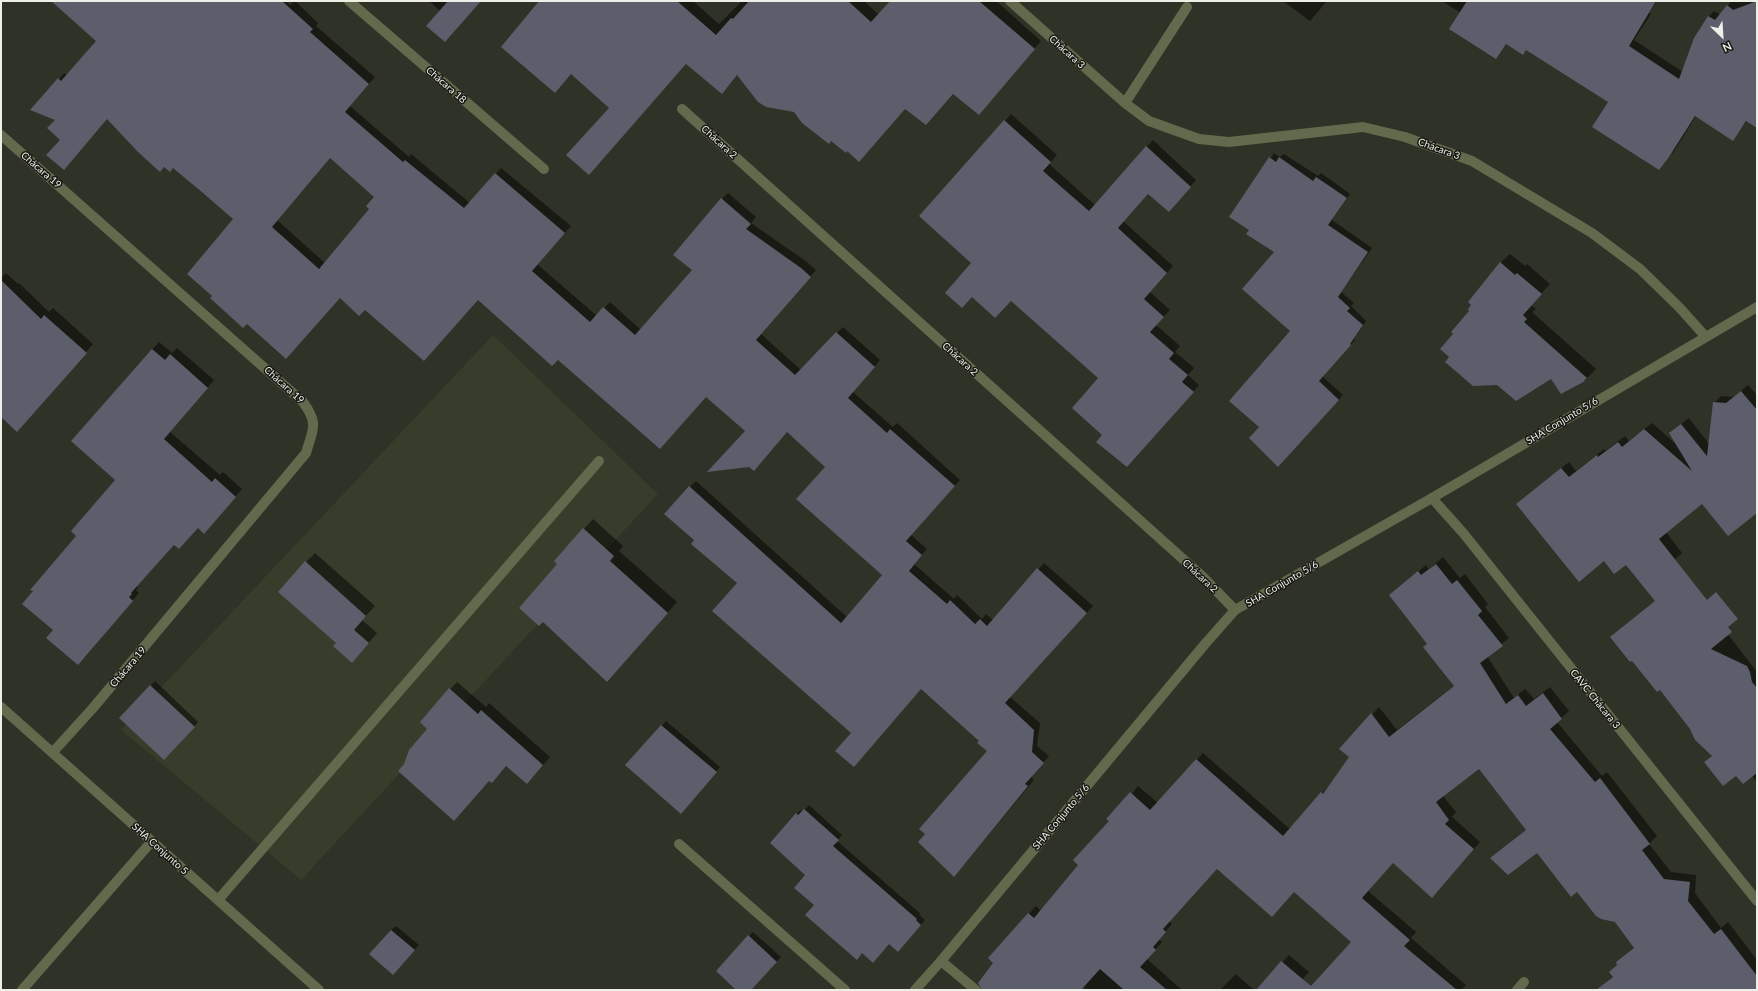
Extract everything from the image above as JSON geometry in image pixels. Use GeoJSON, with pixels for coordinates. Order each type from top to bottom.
{"type":"FeatureCollection","features":[{"type":"Feature","properties":{"kind":"street","name":"Chácara 18"},"geometry":{"type":"LineString","coordinates":[[349,1],[544,169]]}},
{"type":"Feature","properties":{"kind":"street","name":"Chácara 3"},"geometry":{"type":"LineString","coordinates":[[1010,1],[1125,103],[1149,121],[1199,139],[1229,142],[1363,127],[1405,137],[1472,161],[1592,233],[1640,269],[1705,336]]}},
{"type":"Feature","properties":{"kind":"street"},"geometry":{"type":"LineString","coordinates":[[1125,103],[1187,7]]}},
{"type":"Feature","properties":{"kind":"street","name":"Chácara 2"},"geometry":{"type":"LineString","coordinates":[[682,109],[1197,572],[1236,610]]}},
{"type":"Feature","properties":{"kind":"street","name":"Chácara 19"},"geometry":{"type":"LineString","coordinates":[[1,135],[303,402],[310,411],[314,421],[314,429],[306,453],[93,708],[53,752]]}},
{"type":"Feature","properties":{"kind":"street","name":"SHA Conjunto 5/6"},"geometry":{"type":"LineString","coordinates":[[915,990],[941,961],[1205,644],[1236,610],[1432,498],[1705,336],[1757,307]]}},
{"type":"Feature","properties":{"kind":"street"},"geometry":{"type":"LineString","coordinates":[[218,900],[599,461]]}},
{"type":"Feature","properties":{"kind":"street","name":"CAVC Chácara 3"},"geometry":{"type":"LineString","coordinates":[[1432,498],[1464,534],[1757,901]]}},
{"type":"Feature","properties":{"kind":"street","name":"SHA Conjunto 5"},"geometry":{"type":"LineString","coordinates":[[1,707],[319,990]]}},
{"type":"Feature","properties":{"kind":"street"},"geometry":{"type":"LineString","coordinates":[[22,990],[152,841]]}},
{"type":"Feature","properties":{"kind":"street"},"geometry":{"type":"LineString","coordinates":[[679,844],[845,990]]}},
{"type":"Feature","properties":{"kind":"street"},"geometry":{"type":"LineString","coordinates":[[941,961],[976,990]]}},
{"type":"Feature","properties":{"kind":"shaded area"},"geometry":{"type":"Polygon","coordinates":[[[493,335],[658,494],[301,880],[121,730],[493,335]]]}},
{"type":"Feature","properties":{"kind":"building"},"geometry":{"type":"Polygon","coordinates":[[[51,1],[282,1],[313,29],[310,32],[369,84],[345,112],[403,162],[405,160],[464,208],[495,173],[565,233],[532,271],[590,322],[603,307],[635,335],[692,270],[673,255],[721,198],[751,224],[746,229],[801,268],[811,277],[756,340],[795,375],[836,332],[875,367],[848,398],[887,433],[890,429],[955,486],[906,541],[922,555],[909,571],[947,604],[950,600],[975,624],[980,619],[987,626],[1037,568],[1087,613],[1005,703],[1034,730],[1032,752],[1044,763],[1025,784],[1028,786],[954,877],[918,842],[925,834],[919,829],[987,751],[977,743],[979,741],[921,689],[854,767],[835,751],[851,733],[712,611],[737,583],[691,544],[694,540],[664,514],[689,486],[841,623],[882,575],[796,499],[825,467],[787,432],[754,471],[749,467],[707,472],[745,431],[706,397],[660,449],[558,360],[552,366],[478,300],[424,361],[365,310],[359,316],[340,298],[286,359],[247,324],[243,328],[210,298],[212,296],[187,274],[233,219],[203,193],[173,168],[170,172],[164,167],[160,172],[138,152],[107,119],[64,170],[46,155],[60,140],[47,128],[55,120],[30,110],[58,78],[61,81],[96,41],[51,1]],[[330,158],[272,227],[319,269],[369,209],[366,206],[374,197],[330,158]]]}},
{"type":"Feature","properties":{"kind":"building"},"geometry":{"type":"Polygon","coordinates":[[[448,1],[481,1],[445,42],[426,26],[448,1]]]}},
{"type":"Feature","properties":{"kind":"building"},"geometry":{"type":"Polygon","coordinates":[[[539,1],[677,1],[716,35],[749,1],[848,1],[871,22],[890,1],[979,1],[1035,49],[979,115],[953,94],[926,125],[905,109],[859,162],[847,151],[846,153],[831,141],[829,144],[802,123],[794,112],[766,107],[758,102],[737,75],[722,94],[686,64],[589,175],[566,155],[609,108],[571,74],[555,93],[501,47],[539,1]]]}},
{"type":"Feature","properties":{"kind":"building"},"geometry":{"type":"Polygon","coordinates":[[[1467,1],[1656,1],[1629,46],[1679,79],[1694,38],[1708,16],[1715,20],[1727,5],[1733,10],[1757,1],[1757,128],[1746,121],[1733,141],[1695,116],[1659,170],[1592,127],[1608,102],[1526,50],[1523,55],[1506,44],[1496,59],[1449,29],[1467,1]]]}},
{"type":"Feature","properties":{"kind":"building"},"geometry":{"type":"Polygon","coordinates":[[[1004,120],[1051,162],[1043,171],[1089,211],[1146,146],[1191,187],[1169,212],[1148,194],[1118,228],[1167,273],[1144,299],[1164,317],[1150,332],[1174,353],[1169,359],[1188,375],[1182,382],[1194,392],[1127,467],[1096,442],[1102,435],[1072,408],[1098,378],[1011,301],[995,318],[972,297],[962,308],[945,293],[971,263],[919,216],[1004,120]]]}},
{"type":"Feature","properties":{"kind":"building"},"geometry":{"type":"Polygon","coordinates":[[[1269,157],[1276,162],[1279,157],[1313,181],[1316,177],[1347,198],[1328,225],[1368,252],[1338,297],[1350,308],[1347,311],[1363,325],[1350,344],[1351,345],[1319,381],[1339,400],[1278,467],[1249,438],[1259,427],[1229,401],[1290,331],[1242,289],[1274,252],[1246,234],[1249,230],[1229,217],[1269,157]]]}},
{"type":"Feature","properties":{"kind":"building"},"geometry":{"type":"Polygon","coordinates":[[[1500,262],[1515,275],[1517,273],[1542,294],[1523,315],[1527,319],[1524,322],[1587,378],[1584,380],[1585,381],[1561,394],[1551,379],[1516,401],[1497,385],[1473,386],[1445,362],[1449,357],[1440,349],[1453,334],[1451,332],[1469,311],[1468,309],[1471,305],[1468,302],[1500,262]]]}},
{"type":"Feature","properties":{"kind":"building"},"geometry":{"type":"Polygon","coordinates":[[[1,280],[41,319],[44,315],[87,353],[17,432],[1,417],[1,280]]]}},
{"type":"Feature","properties":{"kind":"building"},"geometry":{"type":"Polygon","coordinates":[[[152,349],[165,360],[170,354],[208,388],[164,439],[212,482],[215,478],[236,497],[204,534],[198,528],[179,549],[174,545],[131,593],[132,594],[129,597],[133,601],[78,665],[46,638],[53,630],[22,604],[33,591],[30,590],[76,536],[71,531],[115,480],[71,441],[152,349]]]}},
{"type":"Feature","properties":{"kind":"building"},"geometry":{"type":"Polygon","coordinates":[[[1741,391],[1757,410],[1757,513],[1728,536],[1702,504],[1659,539],[1707,600],[1716,592],[1738,619],[1728,627],[1732,632],[1711,649],[1747,666],[1752,682],[1757,688],[1757,773],[1743,784],[1736,776],[1723,786],[1704,762],[1712,756],[1695,740],[1690,729],[1660,690],[1657,692],[1610,637],[1655,601],[1626,565],[1614,574],[1604,561],[1579,582],[1516,504],[1561,468],[1569,477],[1597,455],[1598,457],[1618,442],[1622,447],[1644,429],[1692,471],[1669,433],[1681,424],[1707,456],[1713,402],[1726,403],[1741,391]]]}},
{"type":"Feature","properties":{"kind":"building"},"geometry":{"type":"Polygon","coordinates":[[[583,528],[614,556],[610,561],[668,613],[607,682],[543,622],[539,626],[519,608],[557,564],[554,561],[583,528]]]}},
{"type":"Feature","properties":{"kind":"building"},"geometry":{"type":"Polygon","coordinates":[[[305,561],[366,616],[354,630],[369,643],[352,663],[333,646],[336,643],[278,592],[305,561]]]}},
{"type":"Feature","properties":{"kind":"building"},"geometry":{"type":"Polygon","coordinates":[[[1436,564],[1452,584],[1457,580],[1482,611],[1478,615],[1503,646],[1480,663],[1506,704],[1518,695],[1526,706],[1543,693],[1562,719],[1550,729],[1595,782],[1600,778],[1650,844],[1642,850],[1664,879],[1690,882],[1688,901],[1714,934],[1721,929],[1757,976],[1757,990],[1596,990],[1613,977],[1609,972],[1617,965],[1616,962],[1634,948],[1615,922],[1601,919],[1596,916],[1577,892],[1571,897],[1537,853],[1508,875],[1490,858],[1526,830],[1479,769],[1436,802],[1449,820],[1445,824],[1474,849],[1432,898],[1393,863],[1362,898],[1410,940],[1404,946],[1457,990],[1256,990],[1281,961],[1311,986],[1351,942],[1294,892],[1272,917],[1217,869],[1163,929],[1166,932],[1153,947],[1156,950],[1140,967],[1167,990],[1124,990],[1100,969],[1081,990],[982,990],[978,983],[993,963],[988,958],[1028,913],[1034,918],[1078,865],[1073,860],[1109,821],[1106,819],[1130,792],[1150,810],[1196,759],[1283,836],[1321,792],[1323,794],[1349,757],[1339,749],[1371,713],[1389,737],[1454,686],[1423,647],[1427,644],[1389,595],[1418,571],[1421,575],[1436,564]]]}},
{"type":"Feature","properties":{"kind":"building"},"geometry":{"type":"Polygon","coordinates":[[[150,685],[195,727],[164,760],[119,718],[150,685]]]}},
{"type":"Feature","properties":{"kind":"building"},"geometry":{"type":"Polygon","coordinates":[[[449,688],[478,714],[481,710],[543,765],[527,784],[506,766],[492,783],[489,781],[454,821],[398,771],[404,764],[409,750],[427,729],[420,722],[449,688]]]}},
{"type":"Feature","properties":{"kind":"building"},"geometry":{"type":"Polygon","coordinates":[[[661,725],[717,772],[681,814],[625,765],[661,725]]]}},
{"type":"Feature","properties":{"kind":"building"},"geometry":{"type":"Polygon","coordinates":[[[804,809],[839,840],[833,846],[917,919],[916,920],[921,925],[898,952],[889,944],[873,963],[862,953],[857,960],[805,915],[814,905],[794,888],[805,875],[770,843],[796,813],[798,815],[804,809]]]}},
{"type":"Feature","properties":{"kind":"building"},"geometry":{"type":"Polygon","coordinates":[[[391,930],[415,950],[393,975],[369,954],[391,930]]]}},
{"type":"Feature","properties":{"kind":"building"},"geometry":{"type":"Polygon","coordinates":[[[748,935],[777,962],[751,990],[736,990],[716,971],[748,935]]]}}]}
